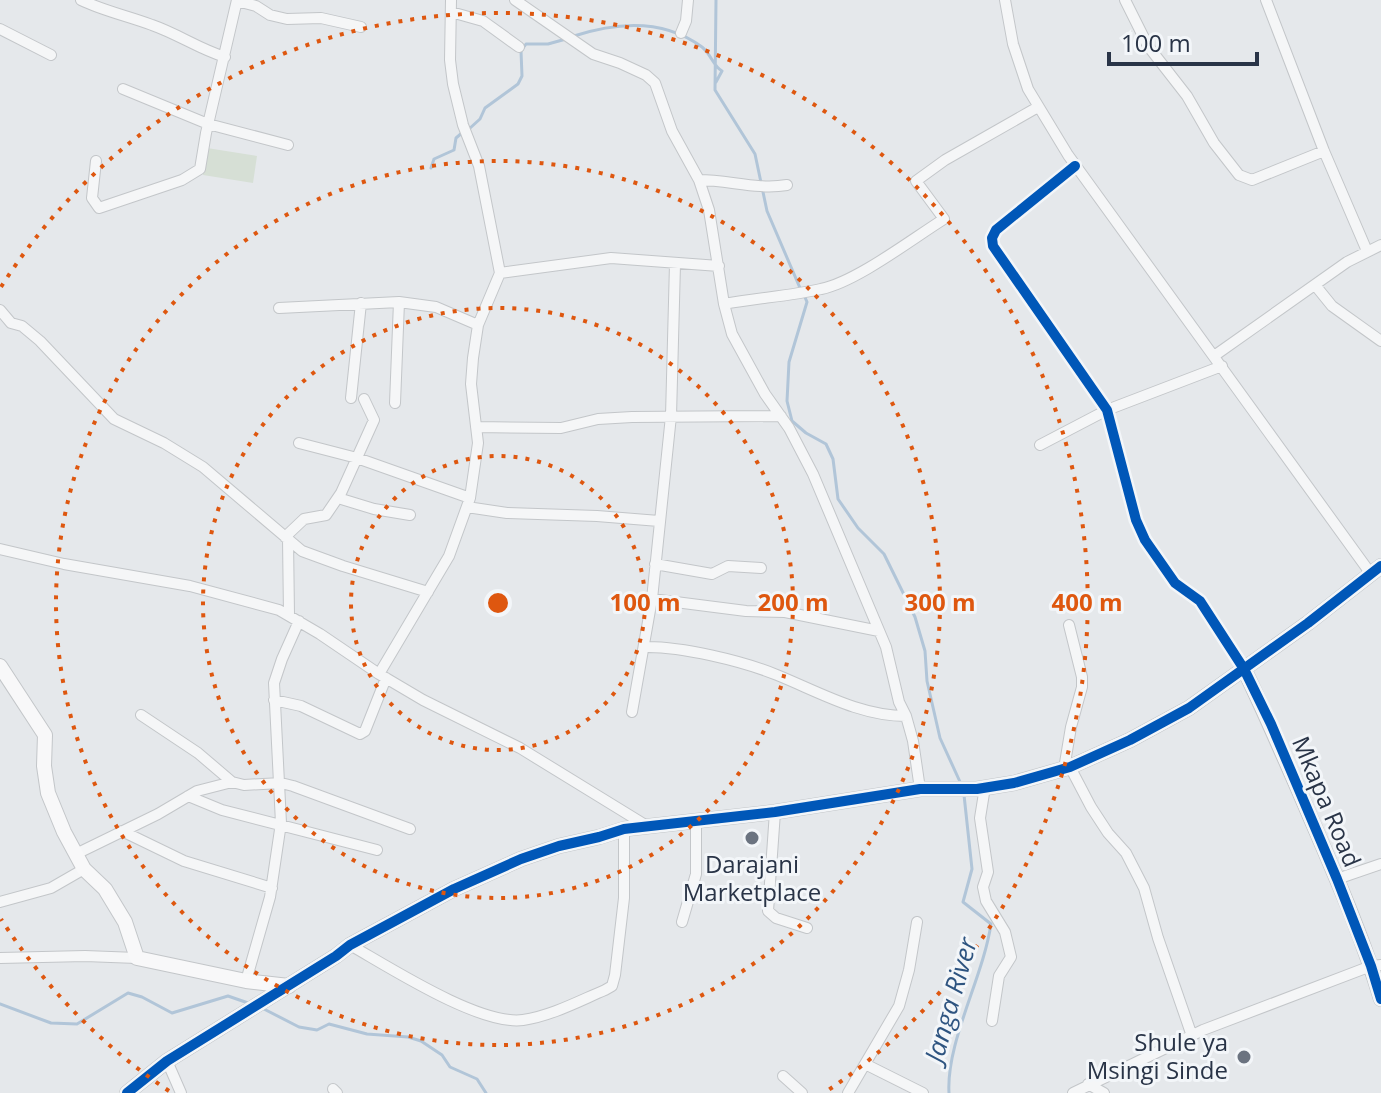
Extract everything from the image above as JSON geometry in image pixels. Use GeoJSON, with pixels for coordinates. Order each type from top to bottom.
{"type":"FeatureCollection","features":[{"type":"Feature","properties":{"kind":"street"},"geometry":{"type":"LineString","coordinates":[[81,0],[105,11],[153,25],[197,48],[225,57]]}},
{"type":"Feature","properties":{"kind":"street"},"geometry":{"type":"LineString","coordinates":[[96,161],[92,198],[95,205],[101,208],[192,176],[200,169],[237,0],[287,19],[321,18],[335,24],[361,27]]}},
{"type":"Feature","properties":{"kind":"street"},"geometry":{"type":"LineString","coordinates":[[274,700],[301,706],[362,734],[383,676],[455,543],[468,503],[477,459],[471,384],[478,325],[500,273],[481,178],[470,138],[463,125],[450,60],[451,0]]}},
{"type":"Feature","properties":{"kind":"street"},"geometry":{"type":"LineString","coordinates":[[515,0],[593,54],[652,79],[672,131],[699,180],[709,210],[724,304],[737,344],[813,474],[879,631],[899,702],[906,716],[920,789]]}},
{"type":"Feature","properties":{"kind":"street"},"geometry":{"type":"LineString","coordinates":[[681,33],[686,21],[688,0]]}},
{"type":"Feature","properties":{"kind":"street"},"geometry":{"type":"LineString","coordinates":[[127,1093],[167,1061],[350,945],[454,889],[521,859],[624,829],[775,812],[920,789],[981,788],[1014,783],[1067,768],[1162,724],[1244,669],[1376,570],[1075,166],[1028,89],[1018,62],[1005,0]]}},
{"type":"Feature","properties":{"kind":"street"},"geometry":{"type":"LineString","coordinates":[[1125,0],[1148,46],[1187,96],[1214,143],[1239,175],[1252,180],[1324,151]]}},
{"type":"Feature","properties":{"kind":"street"},"geometry":{"type":"LineString","coordinates":[[1266,0],[1324,151],[1367,251]]}},
{"type":"Feature","properties":{"kind":"street"},"geometry":{"type":"LineString","coordinates":[[451,12],[483,21],[519,47]]}},
{"type":"Feature","properties":{"kind":"street"},"geometry":{"type":"LineString","coordinates":[[0,29],[51,55]]}},
{"type":"Feature","properties":{"kind":"street"},"geometry":{"type":"LineString","coordinates":[[123,89],[208,124],[288,145]]}},
{"type":"Feature","properties":{"kind":"street"},"geometry":{"type":"LineString","coordinates":[[724,304],[822,289],[868,267],[944,219],[916,181],[945,160],[1038,107]]}},
{"type":"Feature","properties":{"kind":"street"},"geometry":{"type":"LineString","coordinates":[[1075,166],[996,230],[992,238],[993,246],[1107,410],[1139,530],[1171,578],[1200,601],[1244,669]]}},
{"type":"Feature","properties":{"kind":"street"},"geometry":{"type":"LineString","coordinates":[[699,180],[724,180],[755,187],[787,185]]}},
{"type":"Feature","properties":{"kind":"street"},"geometry":{"type":"LineString","coordinates":[[1214,356],[1315,285],[1381,245]]}},
{"type":"Feature","properties":{"kind":"street"},"geometry":{"type":"LineString","coordinates":[[500,273],[611,258],[719,266]]}},
{"type":"Feature","properties":{"kind":"street"},"geometry":{"type":"LineString","coordinates":[[632,712],[652,599],[671,416],[675,264]]}},
{"type":"Feature","properties":{"kind":"street"},"geometry":{"type":"LineString","coordinates":[[1315,285],[1332,306],[1381,341]]}},
{"type":"Feature","properties":{"kind":"street"},"geometry":{"type":"LineString","coordinates":[[279,308],[399,302],[436,307],[478,325]]}},
{"type":"Feature","properties":{"kind":"street"},"geometry":{"type":"LineString","coordinates":[[395,403],[399,302]]}},
{"type":"Feature","properties":{"kind":"street"},"geometry":{"type":"LineString","coordinates":[[351,398],[361,303]]}},
{"type":"Feature","properties":{"kind":"street"},"geometry":{"type":"LineString","coordinates":[[0,310],[11,323],[22,326],[40,341],[114,419],[164,443],[203,467],[302,551],[428,592]]}},
{"type":"Feature","properties":{"kind":"street"},"geometry":{"type":"LineString","coordinates":[[1040,445],[1107,410],[1222,366]]}},
{"type":"Feature","properties":{"kind":"street"},"geometry":{"type":"LineString","coordinates":[[286,538],[304,519],[326,515],[338,498],[374,420],[364,399]]}},
{"type":"Feature","properties":{"kind":"street"},"geometry":{"type":"LineString","coordinates":[[476,427],[561,428],[607,418],[781,416]]}},
{"type":"Feature","properties":{"kind":"street"},"geometry":{"type":"LineString","coordinates":[[299,443],[357,458],[468,503],[507,513],[659,521]]}},
{"type":"Feature","properties":{"kind":"street"},"geometry":{"type":"LineString","coordinates":[[338,498],[374,509],[410,515]]}},
{"type":"Feature","properties":{"kind":"street"},"geometry":{"type":"LineString","coordinates":[[246,981],[272,888],[281,823],[274,700],[277,670],[294,618],[286,538]]}},
{"type":"Feature","properties":{"kind":"street"},"geometry":{"type":"LineString","coordinates":[[0,549],[64,564],[190,586],[279,610],[383,676],[520,748],[648,827]]}},
{"type":"Feature","properties":{"kind":"street"},"geometry":{"type":"LineString","coordinates":[[655,564],[712,574],[728,566],[761,568]]}},
{"type":"Feature","properties":{"kind":"street"},"geometry":{"type":"LineString","coordinates":[[652,599],[746,611],[785,612],[879,631]]}},
{"type":"Feature","properties":{"kind":"street"},"geometry":{"type":"LineString","coordinates":[[1069,625],[1082,687],[1071,727],[1067,768],[1108,833],[1126,853],[1144,888],[1192,1036]]}},
{"type":"Feature","properties":{"kind":"street"},"geometry":{"type":"LineString","coordinates":[[644,647],[675,648],[757,668],[870,713],[906,716]]}},
{"type":"Feature","properties":{"kind":"street"},"geometry":{"type":"LineString","coordinates":[[0,666],[45,735],[44,766],[48,793],[84,869],[105,889],[119,911],[137,958]]}},
{"type":"Feature","properties":{"kind":"street","name":"Mkapa Road"},"geometry":{"type":"LineString","coordinates":[[1244,669],[1376,965],[1381,999]]}},
{"type":"Feature","properties":{"kind":"street"},"geometry":{"type":"LineString","coordinates":[[141,715],[198,753],[232,782],[244,785],[281,783],[410,829]]}},
{"type":"Feature","properties":{"kind":"street"},"geometry":{"type":"LineString","coordinates":[[76,854],[188,796],[232,782]]}},
{"type":"Feature","properties":{"kind":"street"},"geometry":{"type":"LineString","coordinates":[[981,788],[980,818],[988,872],[983,887],[986,901],[1005,932],[1011,957],[999,976],[992,1021]]}},
{"type":"Feature","properties":{"kind":"street"},"geometry":{"type":"LineString","coordinates":[[188,796],[222,810],[377,850]]}},
{"type":"Feature","properties":{"kind":"street"},"geometry":{"type":"LineString","coordinates":[[775,812],[768,911],[776,918],[807,928]]}},
{"type":"Feature","properties":{"kind":"street"},"geometry":{"type":"LineString","coordinates":[[682,922],[696,874],[696,821]]}},
{"type":"Feature","properties":{"kind":"street"},"geometry":{"type":"LineString","coordinates":[[350,945],[441,994],[498,1019],[521,1020],[539,1016],[605,990],[612,986],[615,975],[624,898],[624,829]]}},
{"type":"Feature","properties":{"kind":"street"},"geometry":{"type":"LineString","coordinates":[[122,831],[184,861],[272,888]]}},
{"type":"Feature","properties":{"kind":"street"},"geometry":{"type":"LineString","coordinates":[[1337,879],[1381,864]]}},
{"type":"Feature","properties":{"kind":"street"},"geometry":{"type":"LineString","coordinates":[[0,902],[51,888],[84,869]]}},
{"type":"Feature","properties":{"kind":"street"},"geometry":{"type":"LineString","coordinates":[[848,1093],[899,1006],[917,922]]}},
{"type":"Feature","properties":{"kind":"street"},"geometry":{"type":"LineString","coordinates":[[0,958],[137,958],[246,981],[289,986]]}},
{"type":"Feature","properties":{"kind":"street"},"geometry":{"type":"LineString","coordinates":[[1073,1093],[1192,1036],[1376,965]]}},
{"type":"Feature","properties":{"kind":"street"},"geometry":{"type":"LineString","coordinates":[[167,1061],[181,1093]]}},
{"type":"Feature","properties":{"kind":"street"},"geometry":{"type":"LineString","coordinates":[[867,1065],[923,1093]]}},
{"type":"Feature","properties":{"kind":"street"},"geometry":{"type":"LineString","coordinates":[[783,1076],[802,1093]]}},
{"type":"Feature","properties":{"kind":"street"},"geometry":{"type":"LineString","coordinates":[[1088,1084],[1104,1093]]}},
{"type":"Feature","properties":{"kind":"shaded area"},"geometry":{"type":"Polygon","coordinates":[[[207,148],[257,156],[253,183],[203,175],[207,148]]]}},
{"type":"Feature","properties":{"kind":"waterway","name":"Janga River"},"geometry":{"type":"LineString","coordinates":[[716,0],[715,90],[755,154],[767,211],[800,288]]}},
{"type":"Feature","properties":{"kind":"waterway"},"geometry":{"type":"LineString","coordinates":[[574,36],[607,28],[640,25],[672,31],[705,50],[722,71],[716,82]]}},
{"type":"Feature","properties":{"kind":"waterway"},"geometry":{"type":"LineString","coordinates":[[469,129],[480,119],[485,108],[518,84],[522,76],[521,51],[526,44],[548,44],[566,39]]}},
{"type":"Feature","properties":{"kind":"waterway"},"geometry":{"type":"LineString","coordinates":[[431,168],[434,159],[454,150],[456,138],[463,132]]}},
{"type":"Feature","properties":{"kind":"waterway","name":"Janga River"},"geometry":{"type":"LineString","coordinates":[[804,295],[807,302],[789,362],[787,401],[792,421],[826,444],[833,459],[838,499],[858,528],[884,554],[915,617],[925,651],[927,681],[940,738],[961,784]]}},
{"type":"Feature","properties":{"kind":"waterway","name":"Janga River"},"geometry":{"type":"LineString","coordinates":[[949,1093],[953,1053],[991,924],[963,902],[972,869],[964,795]]}},
{"type":"Feature","properties":{"kind":"waterway"},"geometry":{"type":"LineString","coordinates":[[0,1004],[51,1023],[77,1024],[128,993],[172,1013],[228,996],[251,1004]]}},
{"type":"Feature","properties":{"kind":"waterway"},"geometry":{"type":"LineString","coordinates":[[262,1008],[299,1027],[317,1030],[329,1024],[367,1034],[421,1041],[442,1055],[450,1067],[477,1079],[486,1093]]}},
{"type":"Feature","properties":{"kind":"cycle path"},"geometry":{"type":"LineString","coordinates":[[1075,166],[996,230],[992,238],[993,246],[1107,410],[1136,520],[1145,540],[1175,583],[1200,601],[1244,669],[1271,724],[1337,879],[1381,999]]}},
{"type":"Feature","properties":{"kind":"cycle path"},"geometry":{"type":"LineString","coordinates":[[127,1093],[167,1061],[350,945],[454,889],[521,859],[624,829],[775,812],[920,789],[977,789],[1014,783],[1070,767],[1130,740],[1189,708],[1308,623],[1381,566]]}},
{"type":"Feature","properties":{"kind":"place","name":"Darajani Marketplace"},"geometry":{"type":"Point","coordinates":[752,838]}},
{"type":"Feature","properties":{"kind":"place","name":"Shule ya Msingi Sinde"},"geometry":{"type":"Point","coordinates":[1244,1057]}}]}
